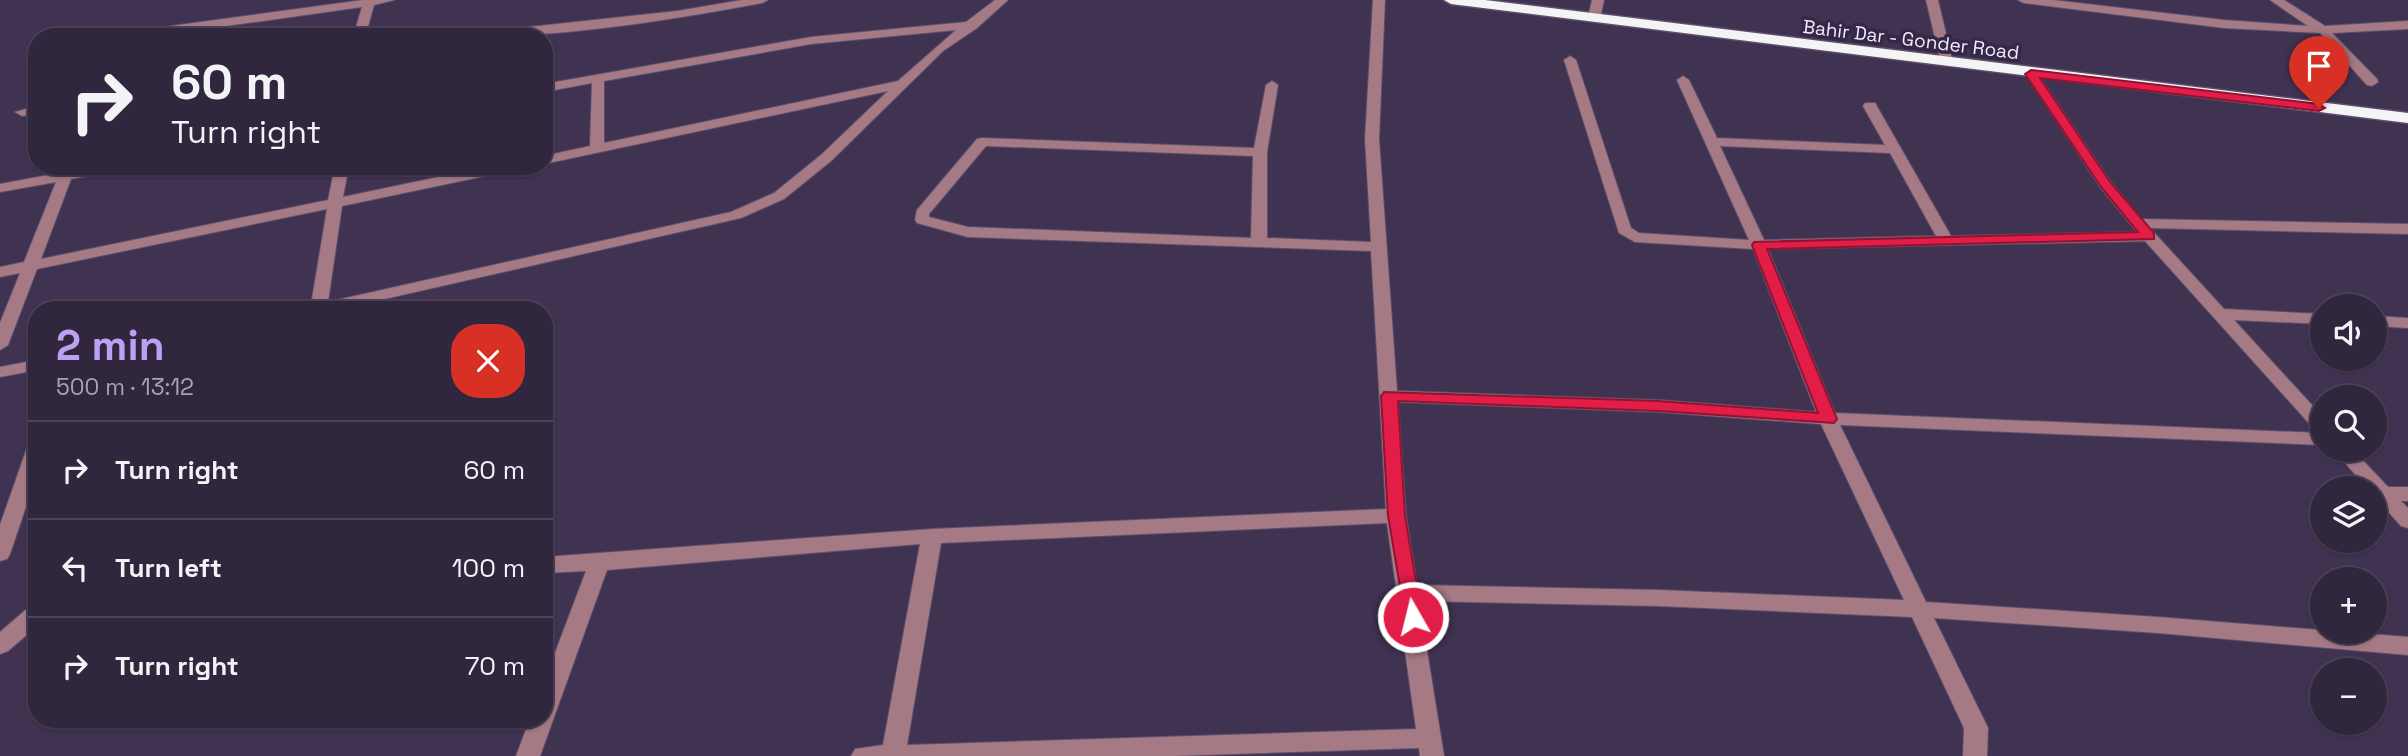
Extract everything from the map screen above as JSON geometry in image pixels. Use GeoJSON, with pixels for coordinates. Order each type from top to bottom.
{"type":"FeatureCollection","features":[{"type":"Feature","properties":{"kind":"highway","name":"Bahir Dar - Gonder Road"},"geometry":{"type":"LineString","coordinates":[[1451,0],[2031,74],[2408,118]]}},
{"type":"Feature","properties":{"kind":"street"},"geometry":{"type":"LineString","coordinates":[[184,28],[256,12],[369,4],[388,0]]}},
{"type":"Feature","properties":{"kind":"street"},"geometry":{"type":"LineString","coordinates":[[669,0],[677,15]]}},
{"type":"Feature","properties":{"kind":"street"},"geometry":{"type":"LineString","coordinates":[[553,28],[677,15],[762,0]]}},
{"type":"Feature","properties":{"kind":"street"},"geometry":{"type":"LineString","coordinates":[[352,301],[736,215],[779,196],[826,158],[939,48],[974,24],[1002,0]]}},
{"type":"Feature","properties":{"kind":"street"},"geometry":{"type":"LineString","coordinates":[[863,756],[1431,747],[1396,516],[1372,139],[1379,0]]}},
{"type":"Feature","properties":{"kind":"street"},"geometry":{"type":"LineString","coordinates":[[1594,18],[1598,0]]}},
{"type":"Feature","properties":{"kind":"street"},"geometry":{"type":"LineString","coordinates":[[1932,0],[1947,63]]}},
{"type":"Feature","properties":{"kind":"street"},"geometry":{"type":"LineString","coordinates":[[2024,0],[2095,4],[2224,24],[2323,30],[2408,25]]}},
{"type":"Feature","properties":{"kind":"street"},"geometry":{"type":"LineString","coordinates":[[2276,0],[2323,30],[2372,82]]}},
{"type":"Feature","properties":{"kind":"street"},"geometry":{"type":"LineString","coordinates":[[362,28],[369,4]]}},
{"type":"Feature","properties":{"kind":"street"},"geometry":{"type":"LineString","coordinates":[[553,86],[760,48],[908,27],[974,24]]}},
{"type":"Feature","properties":{"kind":"street"},"geometry":{"type":"LineString","coordinates":[[1570,60],[1624,230],[1650,240],[1759,245],[2149,236]]}},
{"type":"Feature","properties":{"kind":"street"},"geometry":{"type":"LineString","coordinates":[[2031,74],[2105,184],[2137,223],[2310,413]]}},
{"type":"Feature","properties":{"kind":"street"},"geometry":{"type":"LineString","coordinates":[[597,149],[598,78]]}},
{"type":"Feature","properties":{"kind":"street"},"geometry":{"type":"LineString","coordinates":[[1683,80],[1759,245],[1828,419],[1976,728],[1975,756]]}},
{"type":"Feature","properties":{"kind":"street"},"geometry":{"type":"LineString","coordinates":[[553,158],[902,84]]}},
{"type":"Feature","properties":{"kind":"street"},"geometry":{"type":"LineString","coordinates":[[1259,242],[1260,152],[1272,85]]}},
{"type":"Feature","properties":{"kind":"street"},"geometry":{"type":"LineString","coordinates":[[1870,106],[1946,240]]}},
{"type":"Feature","properties":{"kind":"street"},"geometry":{"type":"LineString","coordinates":[[22,112],[28,111]]}},
{"type":"Feature","properties":{"kind":"street"},"geometry":{"type":"LineString","coordinates":[[1260,152],[982,142],[922,213],[922,220],[968,232],[1379,247]]}},
{"type":"Feature","properties":{"kind":"street"},"geometry":{"type":"LineString","coordinates":[[1712,142],[1894,149]]}},
{"type":"Feature","properties":{"kind":"street"},"geometry":{"type":"LineString","coordinates":[[0,188],[54,175]]}},
{"type":"Feature","properties":{"kind":"street"},"geometry":{"type":"LineString","coordinates":[[0,345],[33,266],[65,175]]}},
{"type":"Feature","properties":{"kind":"street"},"geometry":{"type":"LineString","coordinates":[[318,301],[329,258],[334,203],[340,175]]}},
{"type":"Feature","properties":{"kind":"street"},"geometry":{"type":"LineString","coordinates":[[0,272],[469,175]]}},
{"type":"Feature","properties":{"kind":"street"},"geometry":{"type":"LineString","coordinates":[[2137,223],[2408,229]]}},
{"type":"Feature","properties":{"kind":"street"},"geometry":{"type":"LineString","coordinates":[[2222,314],[2310,318]]}},
{"type":"Feature","properties":{"kind":"street"},"geometry":{"type":"LineString","coordinates":[[2387,322],[2408,323]]}},
{"type":"Feature","properties":{"kind":"street"},"geometry":{"type":"LineString","coordinates":[[0,372],[28,367]]}},
{"type":"Feature","properties":{"kind":"street"},"geometry":{"type":"LineString","coordinates":[[1390,396],[1658,406],[1828,419],[2310,439]]}},
{"type":"Feature","properties":{"kind":"street"},"geometry":{"type":"LineString","coordinates":[[2355,462],[2368,476]]}},
{"type":"Feature","properties":{"kind":"street"},"geometry":{"type":"LineString","coordinates":[[0,554],[28,471]]}},
{"type":"Feature","properties":{"kind":"street"},"geometry":{"type":"LineString","coordinates":[[2387,494],[2408,494]]}},
{"type":"Feature","properties":{"kind":"street"},"geometry":{"type":"LineString","coordinates":[[2387,495],[2408,521]]}},
{"type":"Feature","properties":{"kind":"street"},"geometry":{"type":"LineString","coordinates":[[553,565],[600,564],[932,536],[1396,516]]}},
{"type":"Feature","properties":{"kind":"street"},"geometry":{"type":"LineString","coordinates":[[893,755],[932,536]]}},
{"type":"Feature","properties":{"kind":"street"},"geometry":{"type":"LineString","coordinates":[[553,689],[600,564]]}},
{"type":"Feature","properties":{"kind":"street"},"geometry":{"type":"LineString","coordinates":[[1409,593],[1635,594],[1920,607],[2204,626],[2408,646]]}},
{"type":"Feature","properties":{"kind":"street"},"geometry":{"type":"LineString","coordinates":[[0,645],[28,621]]}},
{"type":"Feature","properties":{"kind":"street"},"geometry":{"type":"LineString","coordinates":[[528,756],[539,728]]}},
{"type":"Feature","properties":{"kind":"route"},"geometry":{"type":"LineString","coordinates":[[1413,617],[1396,516],[1390,396],[1658,406],[1828,419],[1759,245],[2149,236],[2105,184],[2031,74],[2319,108]]}}]}
